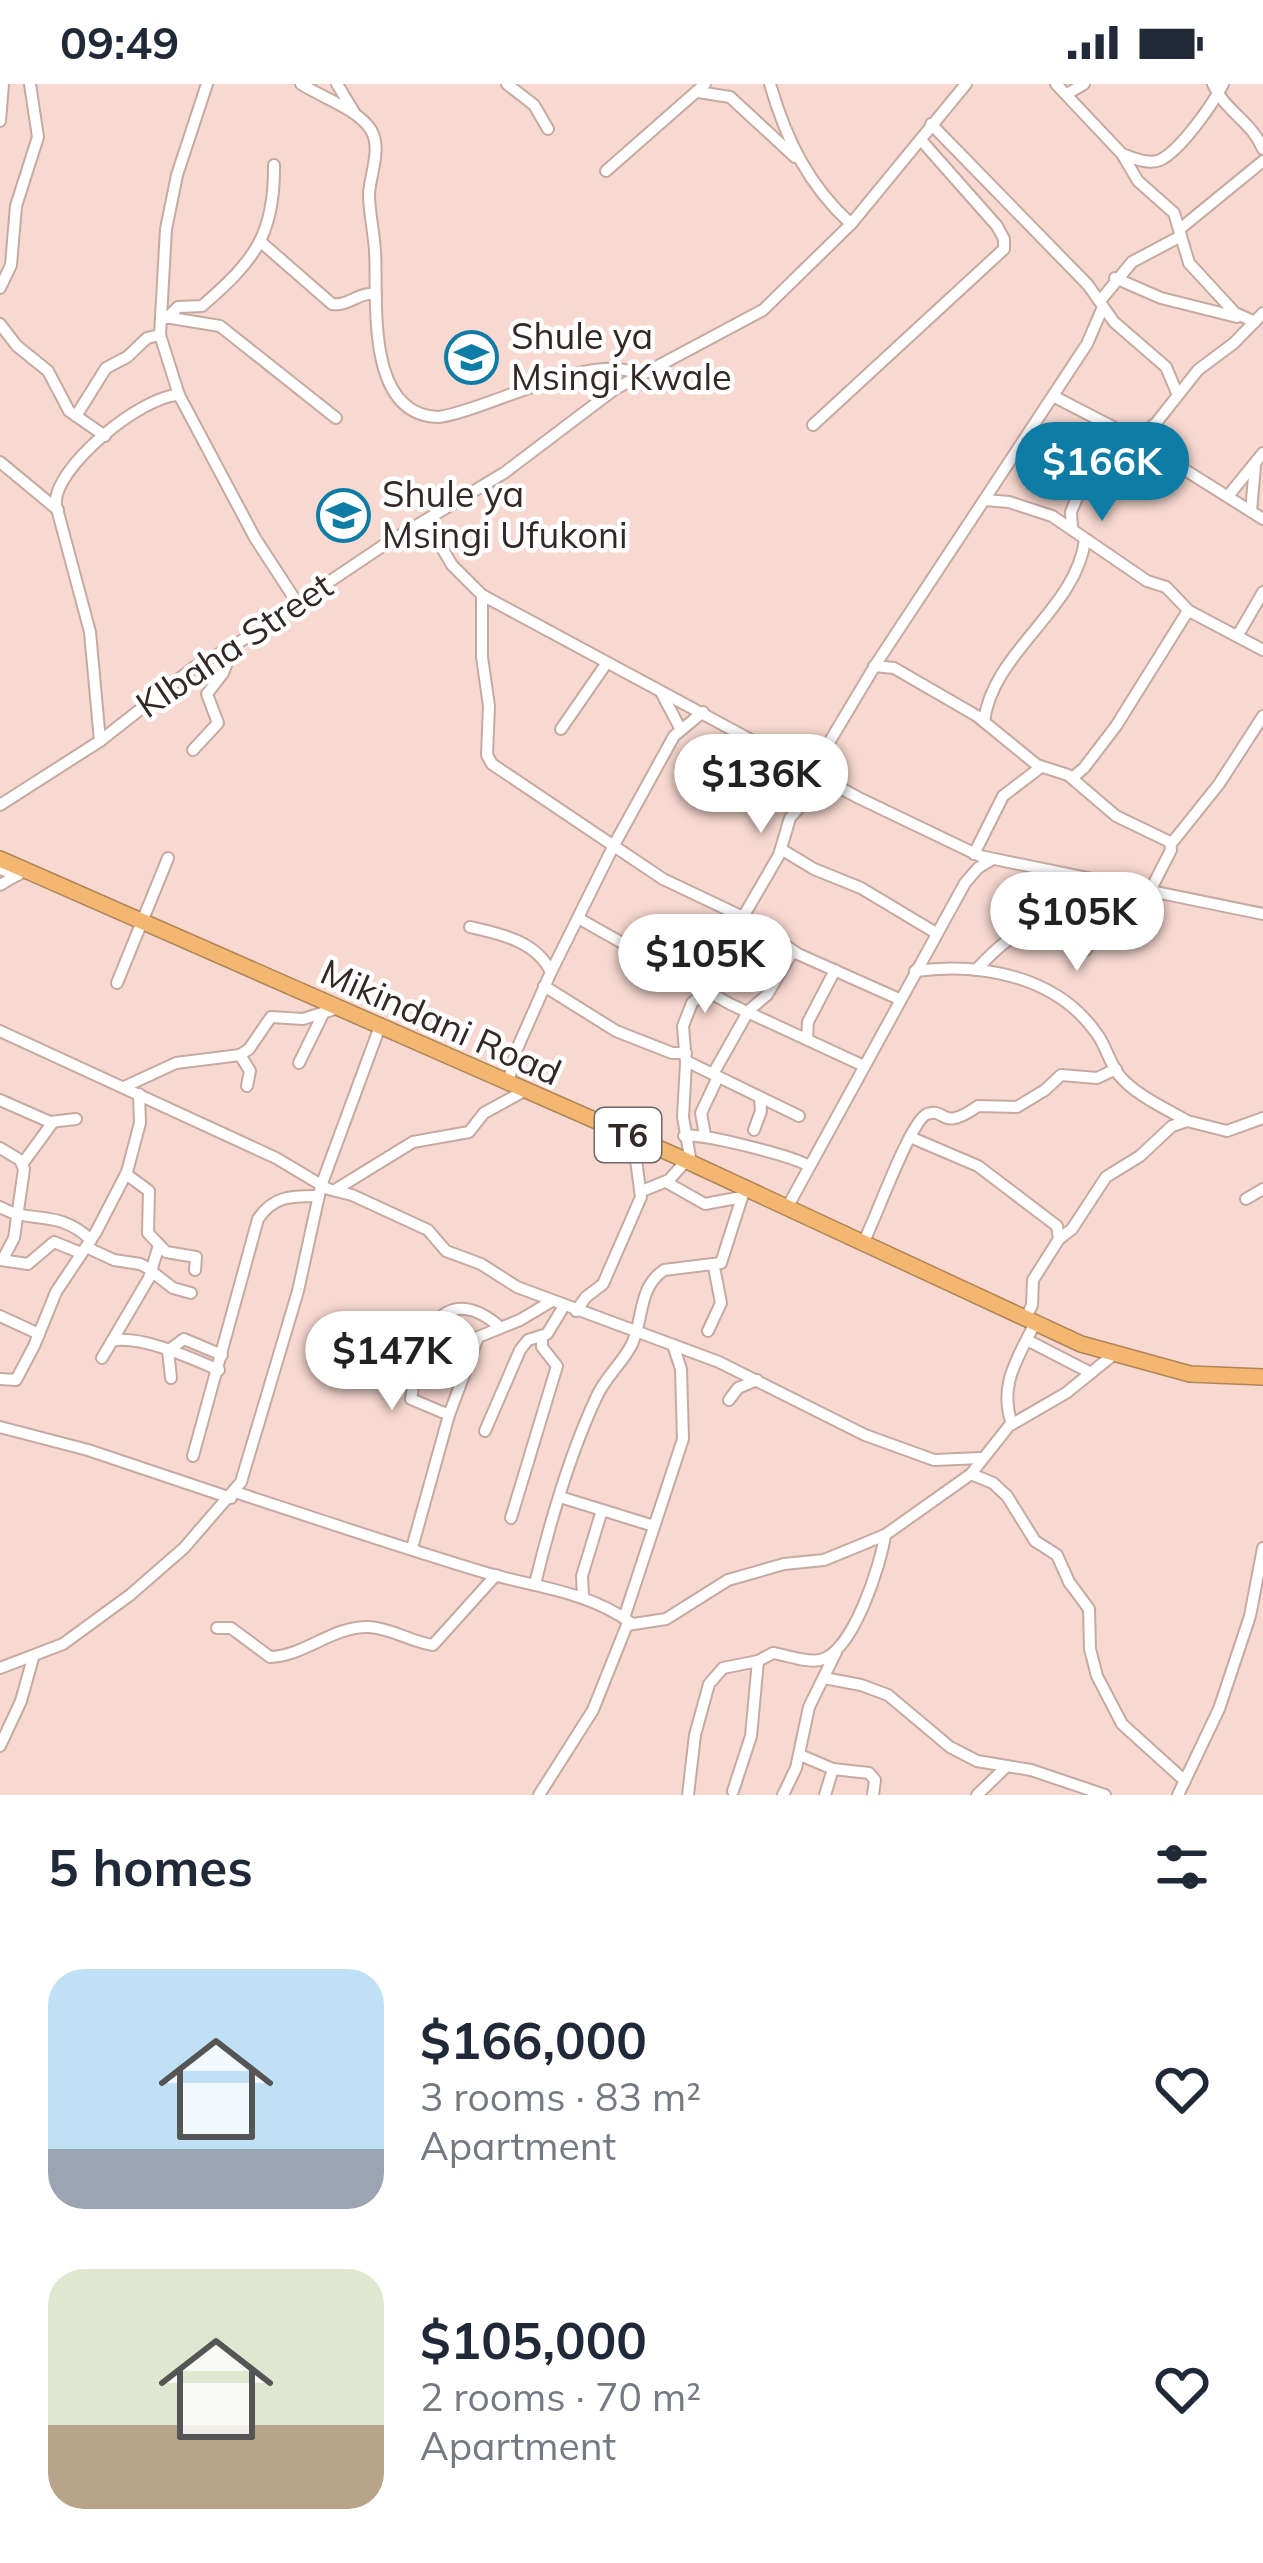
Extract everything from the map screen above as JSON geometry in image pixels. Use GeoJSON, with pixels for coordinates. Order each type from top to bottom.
{"type":"FeatureCollection","features":[{"type":"Feature","properties":{"kind":"highway","name":"Mikindani Road"},"geometry":{"type":"LineString","coordinates":[[0,859],[21,873],[140,922],[330,1011],[688,1162],[743,1192],[788,1206],[1113,1355],[1190,1374],[1263,1377]]}},
{"type":"Feature","properties":{"kind":"street"},"geometry":{"type":"LineString","coordinates":[[0,121],[3,84]]}},
{"type":"Feature","properties":{"kind":"street"},"geometry":{"type":"LineString","coordinates":[[0,288],[11,265],[16,206],[38,137],[30,84]]}},
{"type":"Feature","properties":{"kind":"street"},"geometry":{"type":"LineString","coordinates":[[338,84],[375,141],[369,198],[376,340],[389,378],[406,403],[430,417],[452,415],[556,379],[604,369],[625,369],[640,376]]}},
{"type":"Feature","properties":{"kind":"street"},"geometry":{"type":"LineString","coordinates":[[507,84],[534,105],[548,129]]}},
{"type":"Feature","properties":{"kind":"street"},"geometry":{"type":"LineString","coordinates":[[770,84],[797,159]]}},
{"type":"Feature","properties":{"kind":"street"},"geometry":{"type":"LineString","coordinates":[[1056,84],[1122,154],[1138,181],[1169,207],[1181,232],[1186,259],[1236,317],[1234,343]]}},
{"type":"Feature","properties":{"kind":"street"},"geometry":{"type":"LineString","coordinates":[[1067,94],[1084,84]]}},
{"type":"Feature","properties":{"kind":"street"},"geometry":{"type":"LineString","coordinates":[[304,85],[358,117]]}},
{"type":"Feature","properties":{"kind":"street","name":"KIbaha Street"},"geometry":{"type":"LineString","coordinates":[[0,805],[100,741],[155,694],[296,601],[504,473],[583,412],[763,310],[851,224],[962,86]]}},
{"type":"Feature","properties":{"kind":"street"},"geometry":{"type":"LineString","coordinates":[[201,87],[173,193],[160,335],[179,395],[255,538],[296,601]]}},
{"type":"Feature","properties":{"kind":"street"},"geometry":{"type":"LineString","coordinates":[[605,171],[702,88],[730,97],[797,159],[821,194],[851,224]]}},
{"type":"Feature","properties":{"kind":"street"},"geometry":{"type":"LineString","coordinates":[[743,916],[781,849],[790,818],[806,800],[814,772],[874,666],[1088,344],[1115,278],[1181,232],[1262,157],[1254,131],[1218,88],[1162,159],[1145,161],[1122,154]]}},
{"type":"Feature","properties":{"kind":"street"},"geometry":{"type":"LineString","coordinates":[[931,124],[1102,304],[1121,330],[1166,367],[1178,393]]}},
{"type":"Feature","properties":{"kind":"street"},"geometry":{"type":"LineString","coordinates":[[813,425],[1005,246],[997,226],[921,140]]}},
{"type":"Feature","properties":{"kind":"street"},"geometry":{"type":"LineString","coordinates":[[164,317],[178,307],[202,306],[262,243],[275,191],[274,165]]}},
{"type":"Feature","properties":{"kind":"street"},"geometry":{"type":"LineString","coordinates":[[262,243],[332,304],[344,305],[365,293],[376,295]]}},
{"type":"Feature","properties":{"kind":"street"},"geometry":{"type":"LineString","coordinates":[[1115,278],[1161,298],[1236,317],[1259,317]]}},
{"type":"Feature","properties":{"kind":"street"},"geometry":{"type":"LineString","coordinates":[[164,317],[220,326],[336,418]]}},
{"type":"Feature","properties":{"kind":"street"},"geometry":{"type":"LineString","coordinates":[[1072,529],[1071,512],[1083,483],[1156,423],[1202,366],[1259,317]]}},
{"type":"Feature","properties":{"kind":"street"},"geometry":{"type":"LineString","coordinates":[[0,324],[17,346],[48,371],[68,409],[105,436]]}},
{"type":"Feature","properties":{"kind":"street"},"geometry":{"type":"LineString","coordinates":[[76,416],[106,368],[146,338],[160,335]]}},
{"type":"Feature","properties":{"kind":"street"},"geometry":{"type":"LineString","coordinates":[[100,741],[90,632],[58,510],[58,485],[140,407],[162,396],[179,395]]}},
{"type":"Feature","properties":{"kind":"street"},"geometry":{"type":"LineString","coordinates":[[1052,396],[1136,439],[1263,519]]}},
{"type":"Feature","properties":{"kind":"street"},"geometry":{"type":"LineString","coordinates":[[1228,496],[1259,458]]}},
{"type":"Feature","properties":{"kind":"street"},"geometry":{"type":"LineString","coordinates":[[1251,511],[1259,458]]}},
{"type":"Feature","properties":{"kind":"street"},"geometry":{"type":"LineString","coordinates":[[3,466],[58,510]]}},
{"type":"Feature","properties":{"kind":"street"},"geometry":{"type":"LineString","coordinates":[[986,500],[1037,510],[1147,581],[1166,587],[1190,613],[1263,650]]}},
{"type":"Feature","properties":{"kind":"street"},"geometry":{"type":"LineString","coordinates":[[426,521],[452,565],[482,595],[886,813],[992,860],[1263,914]]}},
{"type":"Feature","properties":{"kind":"street"},"geometry":{"type":"LineString","coordinates":[[984,722],[993,689],[1052,608],[1078,563],[1085,540]]}},
{"type":"Feature","properties":{"kind":"street"},"geometry":{"type":"LineString","coordinates":[[1238,635],[1263,592]]}},
{"type":"Feature","properties":{"kind":"street"},"geometry":{"type":"LineString","coordinates":[[482,595],[488,760],[663,878],[743,916],[793,951],[899,999]]}},
{"type":"Feature","properties":{"kind":"street"},"geometry":{"type":"LineString","coordinates":[[1072,778],[1116,726],[1179,621],[1190,613]]}},
{"type":"Feature","properties":{"kind":"street"},"geometry":{"type":"LineString","coordinates":[[194,750],[218,723],[207,694],[235,645]]}},
{"type":"Feature","properties":{"kind":"street"},"geometry":{"type":"LineString","coordinates":[[561,729],[606,664]]}},
{"type":"Feature","properties":{"kind":"street"},"geometry":{"type":"LineString","coordinates":[[874,666],[894,668],[984,722],[1041,767],[1072,778],[1116,816],[1172,844]]}},
{"type":"Feature","properties":{"kind":"street"},"geometry":{"type":"LineString","coordinates":[[659,689],[680,728]]}},
{"type":"Feature","properties":{"kind":"street"},"geometry":{"type":"LineString","coordinates":[[335,1190],[413,1142],[469,1132],[516,1088],[516,1052],[550,972],[680,728],[703,712]]}},
{"type":"Feature","properties":{"kind":"street"},"geometry":{"type":"LineString","coordinates":[[1150,891],[1172,844],[1263,716]]}},
{"type":"Feature","properties":{"kind":"street"},"geometry":{"type":"LineString","coordinates":[[974,854],[1003,796],[1041,767]]}},
{"type":"Feature","properties":{"kind":"street"},"geometry":{"type":"LineString","coordinates":[[781,849],[861,888],[935,933]]}},
{"type":"Feature","properties":{"kind":"street"},"geometry":{"type":"LineString","coordinates":[[117,983],[168,858]]}},
{"type":"Feature","properties":{"kind":"street"},"geometry":{"type":"LineString","coordinates":[[788,1206],[935,933],[970,875],[992,860]]}},
{"type":"Feature","properties":{"kind":"street"},"geometry":{"type":"LineString","coordinates":[[0,869],[21,873]]}},
{"type":"Feature","properties":{"kind":"street"},"geometry":{"type":"LineString","coordinates":[[0,885],[21,873]]}},
{"type":"Feature","properties":{"kind":"street"},"geometry":{"type":"LineString","coordinates":[[976,970],[1035,926],[1048,928],[1079,951],[1086,950],[1120,886]]}},
{"type":"Feature","properties":{"kind":"street"},"geometry":{"type":"LineString","coordinates":[[578,918],[747,1012],[864,1066]]}},
{"type":"Feature","properties":{"kind":"street"},"geometry":{"type":"LineString","coordinates":[[470,927],[522,944],[544,959],[550,972]]}},
{"type":"Feature","properties":{"kind":"street"},"geometry":{"type":"LineString","coordinates":[[705,1135],[701,1113],[715,1076],[747,1012],[767,995],[793,951]]}},
{"type":"Feature","properties":{"kind":"street"},"geometry":{"type":"LineString","coordinates":[[807,1039],[808,1022],[835,970]]}},
{"type":"Feature","properties":{"kind":"street"},"geometry":{"type":"LineString","coordinates":[[914,971],[976,970],[1024,979],[1063,998],[1100,1038],[1130,1086],[1187,1121],[1217,1131],[1263,1118]]}},
{"type":"Feature","properties":{"kind":"street"},"geometry":{"type":"LineString","coordinates":[[544,986],[616,1031],[686,1057],[799,1116]]}},
{"type":"Feature","properties":{"kind":"street"},"geometry":{"type":"LineString","coordinates":[[642,1191],[666,1182],[688,1162],[684,1022],[693,1000],[707,990]]}},
{"type":"Feature","properties":{"kind":"street"},"geometry":{"type":"LineString","coordinates":[[124,1087],[176,1063],[240,1055],[271,1017],[303,1019],[330,1011]]}},
{"type":"Feature","properties":{"kind":"street"},"geometry":{"type":"LineString","coordinates":[[298,1063],[330,1011]]}},
{"type":"Feature","properties":{"kind":"street"},"geometry":{"type":"LineString","coordinates":[[4,1664],[33,1658],[63,1644],[130,1595],[233,1495],[248,1466],[282,1351],[320,1191],[379,1029]]}},
{"type":"Feature","properties":{"kind":"street"},"geometry":{"type":"LineString","coordinates":[[0,1031],[298,1169],[320,1191]]}},
{"type":"Feature","properties":{"kind":"street"},"geometry":{"type":"LineString","coordinates":[[240,1055],[250,1071],[248,1085]]}},
{"type":"Feature","properties":{"kind":"street"},"geometry":{"type":"LineString","coordinates":[[863,1243],[910,1137],[926,1114],[960,1120],[978,1106],[1011,1109],[1061,1075],[1097,1078],[1116,1070]]}},
{"type":"Feature","properties":{"kind":"street"},"geometry":{"type":"LineString","coordinates":[[0,1378],[15,1381],[56,1292],[125,1174],[140,1123],[139,1094]]}},
{"type":"Feature","properties":{"kind":"street"},"geometry":{"type":"LineString","coordinates":[[754,1130],[760,1099]]}},
{"type":"Feature","properties":{"kind":"street"},"geometry":{"type":"LineString","coordinates":[[0,1100],[52,1123],[76,1119]]}},
{"type":"Feature","properties":{"kind":"street"},"geometry":{"type":"LineString","coordinates":[[1012,1424],[1006,1385],[1027,1340],[1034,1280],[1106,1177],[1140,1156],[1163,1131],[1187,1121]]}},
{"type":"Feature","properties":{"kind":"street"},"geometry":{"type":"LineString","coordinates":[[52,1123],[23,1163],[14,1238],[2,1260],[28,1264],[54,1242],[86,1247],[117,1262],[140,1264],[173,1288],[191,1293]]}},
{"type":"Feature","properties":{"kind":"street"},"geometry":{"type":"LineString","coordinates":[[684,1136],[705,1135],[748,1150],[789,1155],[808,1166]]}},
{"type":"Feature","properties":{"kind":"street"},"geometry":{"type":"LineString","coordinates":[[910,1137],[988,1172],[1057,1226],[1059,1239]]}},
{"type":"Feature","properties":{"kind":"street"},"geometry":{"type":"LineString","coordinates":[[412,1548],[449,1415],[478,1337],[586,1297],[603,1284],[642,1191],[633,1138]]}},
{"type":"Feature","properties":{"kind":"street"},"geometry":{"type":"LineString","coordinates":[[0,1148],[23,1163]]}},
{"type":"Feature","properties":{"kind":"street"},"geometry":{"type":"LineString","coordinates":[[125,1174],[149,1191],[147,1231],[168,1253],[196,1257],[195,1270]]}},
{"type":"Feature","properties":{"kind":"street"},"geometry":{"type":"LineString","coordinates":[[666,1182],[705,1204],[743,1192]]}},
{"type":"Feature","properties":{"kind":"street"},"geometry":{"type":"LineString","coordinates":[[193,1456],[252,1232],[262,1211],[289,1196],[335,1190],[428,1230],[451,1254],[476,1262],[517,1287],[672,1343],[865,1435],[934,1460],[981,1458]]}},
{"type":"Feature","properties":{"kind":"street"},"geometry":{"type":"LineString","coordinates":[[1246,1199],[1263,1190]]}},
{"type":"Feature","properties":{"kind":"street"},"geometry":{"type":"LineString","coordinates":[[535,1584],[596,1396],[621,1364],[637,1330],[644,1294],[657,1274],[674,1267],[714,1267],[725,1259],[743,1192]]}},
{"type":"Feature","properties":{"kind":"street"},"geometry":{"type":"LineString","coordinates":[[0,1207],[16,1216],[40,1214],[58,1219],[86,1247]]}},
{"type":"Feature","properties":{"kind":"street"},"geometry":{"type":"LineString","coordinates":[[102,1358],[152,1271],[159,1245]]}},
{"type":"Feature","properties":{"kind":"street"},"geometry":{"type":"LineString","coordinates":[[708,1331],[721,1303],[714,1267]]}},
{"type":"Feature","properties":{"kind":"street"},"geometry":{"type":"LineString","coordinates":[[511,1518],[556,1372],[556,1362],[544,1352],[542,1338],[564,1306]]}},
{"type":"Feature","properties":{"kind":"street"},"geometry":{"type":"LineString","coordinates":[[432,1327],[445,1312],[461,1308],[478,1310],[500,1327]]}},
{"type":"Feature","properties":{"kind":"street"},"geometry":{"type":"LineString","coordinates":[[0,1316],[39,1334]]}},
{"type":"Feature","properties":{"kind":"street"},"geometry":{"type":"LineString","coordinates":[[485,1431],[520,1349],[528,1340],[542,1338]]}},
{"type":"Feature","properties":{"kind":"street"},"geometry":{"type":"LineString","coordinates":[[112,1342],[124,1339],[168,1350],[219,1370]]}},
{"type":"Feature","properties":{"kind":"street"},"geometry":{"type":"LineString","coordinates":[[168,1350],[181,1339],[222,1355]]}},
{"type":"Feature","properties":{"kind":"street"},"geometry":{"type":"LineString","coordinates":[[1027,1340],[1091,1373]]}},
{"type":"Feature","properties":{"kind":"street"},"geometry":{"type":"LineString","coordinates":[[539,1795],[588,1718],[627,1620],[684,1430],[681,1369],[672,1343]]}},
{"type":"Feature","properties":{"kind":"street"},"geometry":{"type":"LineString","coordinates":[[192,1359],[201,1345]]}},
{"type":"Feature","properties":{"kind":"street"},"geometry":{"type":"LineString","coordinates":[[168,1350],[171,1378]]}},
{"type":"Feature","properties":{"kind":"street"},"geometry":{"type":"LineString","coordinates":[[0,1427],[583,1598],[627,1620],[666,1619],[728,1580],[784,1564],[824,1560],[885,1535],[971,1474],[1012,1424],[1113,1355]]}},
{"type":"Feature","properties":{"kind":"street"},"geometry":{"type":"LineString","coordinates":[[416,1369],[411,1400],[449,1415]]}},
{"type":"Feature","properties":{"kind":"street"},"geometry":{"type":"LineString","coordinates":[[729,1400],[738,1388],[757,1380]]}},
{"type":"Feature","properties":{"kind":"street"},"geometry":{"type":"LineString","coordinates":[[971,1474],[993,1483],[1007,1496],[1035,1541],[1058,1555],[1069,1582],[1089,1609],[1092,1660],[1122,1724],[1185,1780]]}},
{"type":"Feature","properties":{"kind":"street"},"geometry":{"type":"LineString","coordinates":[[560,1497],[654,1526]]}},
{"type":"Feature","properties":{"kind":"street"},"geometry":{"type":"LineString","coordinates":[[583,1598],[583,1576],[602,1510]]}},
{"type":"Feature","properties":{"kind":"street"},"geometry":{"type":"LineString","coordinates":[[783,1795],[800,1755],[809,1707],[873,1583],[885,1535]]}},
{"type":"Feature","properties":{"kind":"street"},"geometry":{"type":"LineString","coordinates":[[1178,1795],[1219,1709],[1250,1616],[1263,1548]]}},
{"type":"Feature","properties":{"kind":"street"},"geometry":{"type":"LineString","coordinates":[[217,1628],[231,1628],[278,1658],[340,1632],[365,1627],[433,1646],[496,1576]]}},
{"type":"Feature","properties":{"kind":"street"},"geometry":{"type":"LineString","coordinates":[[1250,1616],[1263,1622]]}},
{"type":"Feature","properties":{"kind":"street"},"geometry":{"type":"LineString","coordinates":[[688,1795],[695,1735],[709,1684],[723,1669],[758,1661],[772,1652],[815,1661],[837,1648]]}},
{"type":"Feature","properties":{"kind":"street"},"geometry":{"type":"LineString","coordinates":[[0,1746],[21,1701],[33,1658]]}},
{"type":"Feature","properties":{"kind":"street"},"geometry":{"type":"LineString","coordinates":[[733,1791],[751,1736],[758,1661]]}},
{"type":"Feature","properties":{"kind":"street"},"geometry":{"type":"LineString","coordinates":[[824,1678],[861,1684],[888,1696],[962,1754],[986,1764],[1105,1795]]}},
{"type":"Feature","properties":{"kind":"street"},"geometry":{"type":"LineString","coordinates":[[800,1755],[833,1769],[872,1774],[873,1795]]}},
{"type":"Feature","properties":{"kind":"street"},"geometry":{"type":"LineString","coordinates":[[977,1795],[1007,1766]]}},
{"type":"Feature","properties":{"kind":"street"},"geometry":{"type":"LineString","coordinates":[[825,1795],[833,1769]]}},
{"type":"Feature","properties":{"kind":"place","name":"Shule ya Msingi Kwale"},"geometry":{"type":"Point","coordinates":[472,357]}},
{"type":"Feature","properties":{"kind":"place","name":"Shule ya Msingi Ufukoni"},"geometry":{"type":"Point","coordinates":[343,515]}}]}
